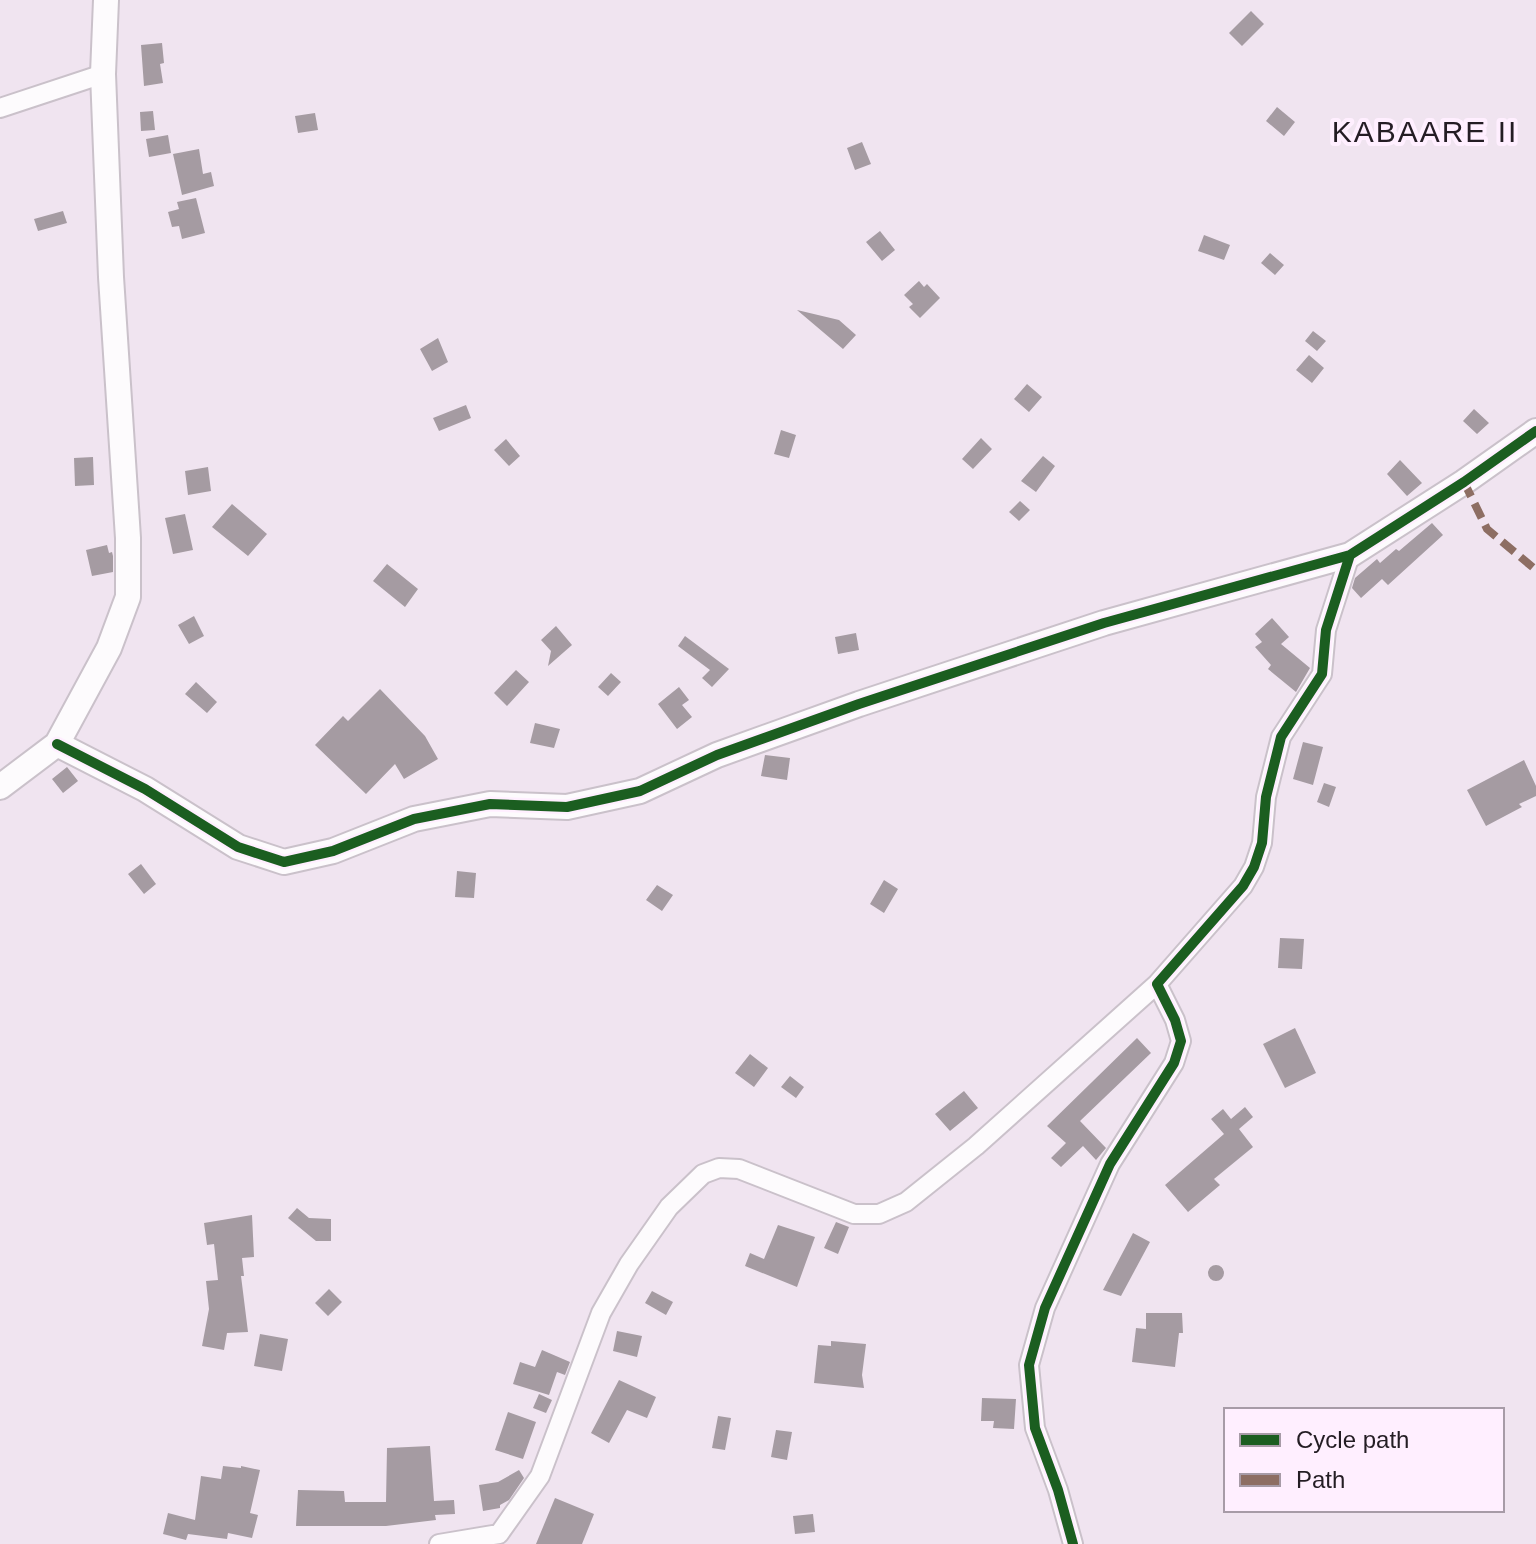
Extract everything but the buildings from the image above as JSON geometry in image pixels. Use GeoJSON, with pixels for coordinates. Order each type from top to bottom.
{"type":"FeatureCollection","features":[{"type":"Feature","properties":{"kind":"street"},"geometry":{"type":"LineString","coordinates":[[0,787],[57,744],[109,648],[128,597],[128,538],[111,277],[103,74],[106,0]]}},
{"type":"Feature","properties":{"kind":"street"},"geometry":{"type":"LineString","coordinates":[[0,108],[103,74]]}},
{"type":"Feature","properties":{"kind":"street"},"geometry":{"type":"LineString","coordinates":[[57,744],[145,789],[238,847],[284,862],[333,851],[414,819],[490,804],[567,807],[640,791],[717,755],[902,689],[1104,623],[1350,555],[1464,482],[1536,431]]}},
{"type":"Feature","properties":{"kind":"street"},"geometry":{"type":"LineString","coordinates":[[439,1544],[499,1539],[540,1476],[601,1313],[629,1264],[669,1207],[703,1174],[719,1168],[739,1169],[854,1214],[879,1214],[906,1202],[976,1146],[1157,984],[1243,886],[1254,867],[1262,843],[1266,797],[1281,737],[1322,674],[1326,630],[1350,555]]}},
{"type":"Feature","properties":{"kind":"street"},"geometry":{"type":"LineString","coordinates":[[1073,1544],[1058,1490],[1035,1428],[1029,1365],[1045,1308],[1110,1164],[1174,1063],[1181,1041],[1175,1020],[1157,984]]}},
{"type":"Feature","properties":{"kind":"marked path"},"geometry":{"type":"LineString","coordinates":[[1464,482],[1487,529],[1536,570]]}},
{"type":"Feature","properties":{"kind":"cycle path"},"geometry":{"type":"LineString","coordinates":[[57,744],[145,789],[238,847],[284,862],[333,851],[414,819],[490,804],[567,807],[640,791],[717,755],[859,704],[1104,623],[1350,555],[1464,482],[1536,431]]}},
{"type":"Feature","properties":{"kind":"cycle path"},"geometry":{"type":"LineString","coordinates":[[1073,1544],[1058,1490],[1035,1428],[1029,1365],[1045,1308],[1110,1164],[1174,1063],[1181,1041],[1175,1020],[1157,984],[1243,886],[1254,867],[1262,843],[1266,797],[1281,737],[1322,674],[1326,630],[1350,555]]}},
{"type":"Feature","properties":{"kind":"district","name":"KABAARE II"},"geometry":{"type":"Point","coordinates":[1425,132]}}]}
